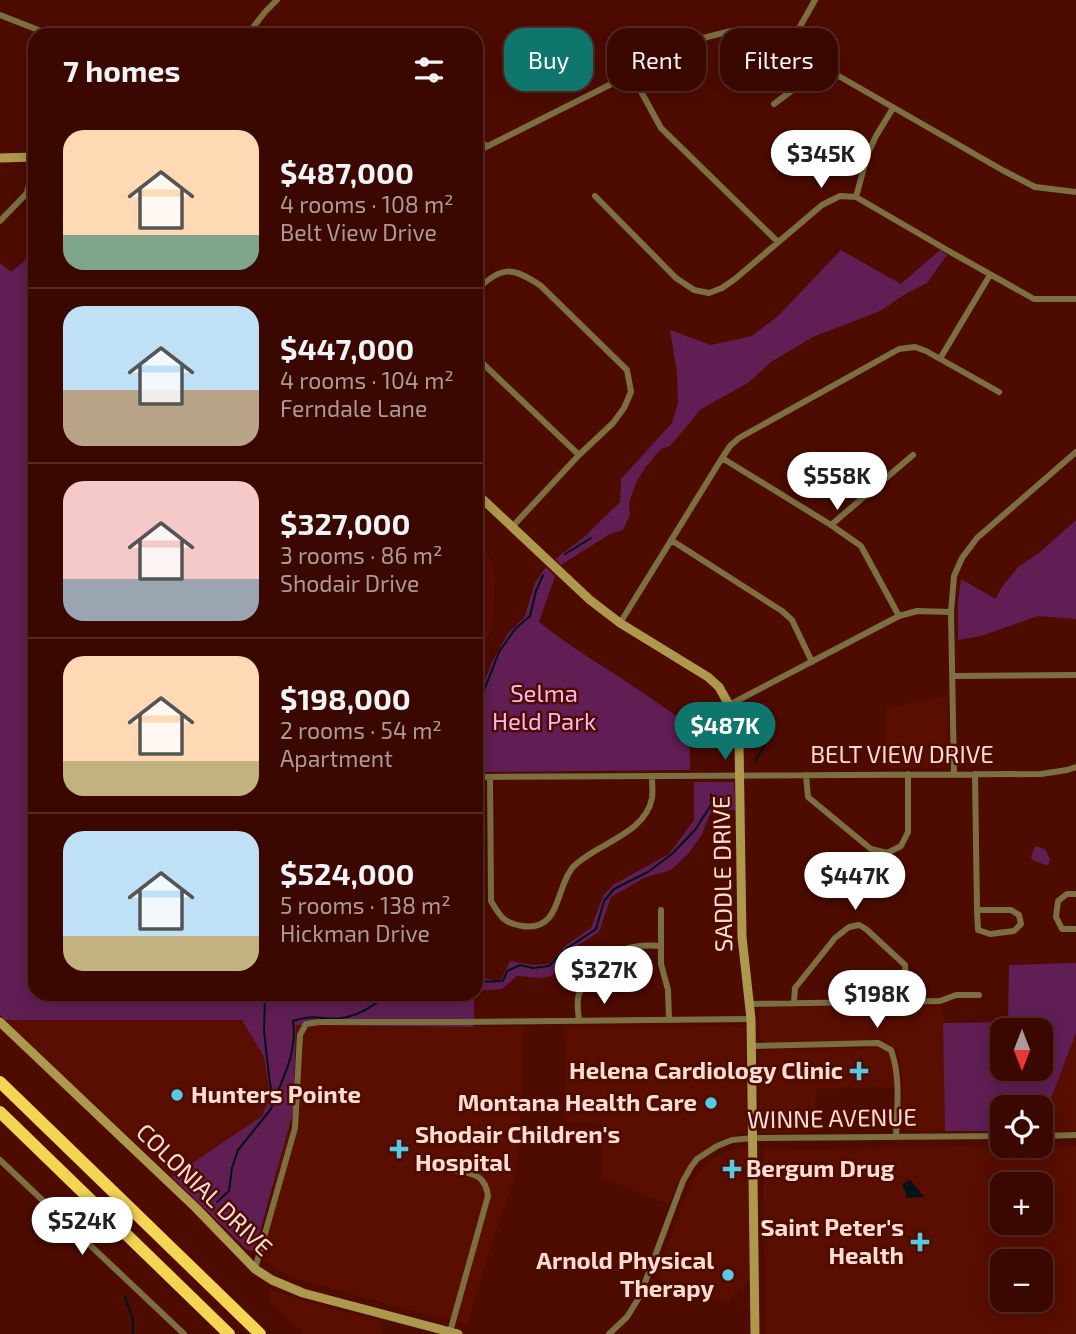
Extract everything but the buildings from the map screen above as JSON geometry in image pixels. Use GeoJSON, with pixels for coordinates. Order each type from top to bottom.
{"type":"FeatureCollection","features":[{"type":"Feature","properties":{"kind":"highway"},"geometry":{"type":"LineString","coordinates":[[0,1082],[260,1334]]}},
{"type":"Feature","properties":{"kind":"highway"},"geometry":{"type":"LineString","coordinates":[[0,1112],[229,1334]]}},
{"type":"Feature","properties":{"kind":"street"},"geometry":{"type":"LineString","coordinates":[[252,28],[276,0]]}},
{"type":"Feature","properties":{"kind":"street"},"geometry":{"type":"LineString","coordinates":[[799,28],[815,0]]}},
{"type":"Feature","properties":{"kind":"street"},"geometry":{"type":"LineString","coordinates":[[0,15],[31,28]]}},
{"type":"Feature","properties":{"kind":"street"},"geometry":{"type":"LineString","coordinates":[[838,76],[1035,187],[1076,192]]}},
{"type":"Feature","properties":{"kind":"street"},"geometry":{"type":"LineString","coordinates":[[483,148],[607,87]]}},
{"type":"Feature","properties":{"kind":"street"},"geometry":{"type":"LineString","coordinates":[[641,91],[661,128],[778,242]]}},
{"type":"Feature","properties":{"kind":"street"},"geometry":{"type":"LineString","coordinates":[[774,104],[791,91]]}},
{"type":"Feature","properties":{"kind":"street"},"geometry":{"type":"LineString","coordinates":[[856,197],[868,153],[893,108]]}},
{"type":"Feature","properties":{"kind":"street"},"geometry":{"type":"LineString","coordinates":[[483,143],[487,146]]}},
{"type":"Feature","properties":{"kind":"street"},"geometry":{"type":"LineString","coordinates":[[0,158],[28,157]]}},
{"type":"Feature","properties":{"kind":"street"},"geometry":{"type":"LineString","coordinates":[[0,221],[28,189]]}},
{"type":"Feature","properties":{"kind":"street"},"geometry":{"type":"LineString","coordinates":[[595,196],[676,278],[694,290],[709,293],[722,288],[821,205],[840,196],[856,197],[1034,299],[1076,299]]}},
{"type":"Feature","properties":{"kind":"street"},"geometry":{"type":"LineString","coordinates":[[483,284],[505,272],[517,272],[541,286],[627,370],[631,392],[613,423],[512,527]]}},
{"type":"Feature","properties":{"kind":"street"},"geometry":{"type":"LineString","coordinates":[[940,357],[990,275]]}},
{"type":"Feature","properties":{"kind":"street"},"geometry":{"type":"LineString","coordinates":[[620,622],[722,458],[739,438],[899,349],[915,347],[940,357],[999,393]]}},
{"type":"Feature","properties":{"kind":"street"},"geometry":{"type":"LineString","coordinates":[[483,364],[579,455]]}},
{"type":"Feature","properties":{"kind":"street"},"geometry":{"type":"LineString","coordinates":[[954,775],[951,612],[954,576],[962,558],[977,538],[1076,452]]}},
{"type":"Feature","properties":{"kind":"street"},"geometry":{"type":"LineString","coordinates":[[831,525],[913,454]]}},
{"type":"Feature","properties":{"kind":"street"},"geometry":{"type":"LineString","coordinates":[[722,458],[862,546],[900,616]]}},
{"type":"Feature","properties":{"kind":"street","name":"SADDLE DRIVE"},"geometry":{"type":"LineString","coordinates":[[483,500],[590,600],[708,677],[719,687],[737,727],[742,937],[752,1046],[755,1334]]}},
{"type":"Feature","properties":{"kind":"street"},"geometry":{"type":"LineString","coordinates":[[671,540],[782,611],[792,620],[812,662]]}},
{"type":"Feature","properties":{"kind":"street"},"geometry":{"type":"LineString","coordinates":[[729,705],[900,616],[917,611],[951,612]]}},
{"type":"Feature","properties":{"kind":"street"},"geometry":{"type":"LineString","coordinates":[[953,676],[1076,675]]}},
{"type":"Feature","properties":{"kind":"street","name":"BELT VIEW DRIVE"},"geometry":{"type":"LineString","coordinates":[[483,777],[1041,774],[1076,767]]}},
{"type":"Feature","properties":{"kind":"street"},"geometry":{"type":"LineString","coordinates":[[806,775],[808,797],[871,849],[887,853],[901,846],[908,832],[908,774]]}},
{"type":"Feature","properties":{"kind":"street"},"geometry":{"type":"LineString","coordinates":[[975,774],[977,910],[978,930],[990,934],[1014,931],[1021,924],[1019,915],[1011,910],[977,910]]}},
{"type":"Feature","properties":{"kind":"street"},"geometry":{"type":"LineString","coordinates":[[490,777],[491,901],[500,917],[511,924],[532,927],[544,922],[550,915],[557,905],[570,870],[583,857],[629,830],[642,818],[652,799],[652,776]]}},
{"type":"Feature","properties":{"kind":"street"},"geometry":{"type":"LineString","coordinates":[[1076,894],[1067,894],[1058,901],[1056,917],[1062,929],[1076,929]]}},
{"type":"Feature","properties":{"kind":"street"},"geometry":{"type":"LineString","coordinates":[[661,910],[661,964],[668,990],[669,1019]]}},
{"type":"Feature","properties":{"kind":"street"},"geometry":{"type":"LineString","coordinates":[[794,1002],[795,988],[835,938],[849,927],[859,925],[905,965],[907,1001]]}},
{"type":"Feature","properties":{"kind":"street"},"geometry":{"type":"LineString","coordinates":[[579,1020],[578,998],[583,985],[598,968],[621,951],[641,945],[661,946]]}},
{"type":"Feature","properties":{"kind":"street"},"geometry":{"type":"LineString","coordinates":[[750,1004],[940,1001],[956,995],[979,995]]}},
{"type":"Feature","properties":{"kind":"street"},"geometry":{"type":"LineString","coordinates":[[256,1269],[295,1128],[300,1035],[306,1024],[751,1019]]}},
{"type":"Feature","properties":{"kind":"street","name":"COLONIAL DRIVE"},"geometry":{"type":"LineString","coordinates":[[0,1022],[196,1208],[256,1269],[272,1280],[303,1293],[454,1333]]}},
{"type":"Feature","properties":{"kind":"street"},"geometry":{"type":"LineString","coordinates":[[752,1046],[878,1043],[891,1050],[897,1075],[896,1138]]}},
{"type":"Feature","properties":{"kind":"street"},"geometry":{"type":"LineString","coordinates":[[1053,1136],[1076,1135]]}},
{"type":"Feature","properties":{"kind":"street","name":"WINNE AVENUE"},"geometry":{"type":"LineString","coordinates":[[609,1334],[626,1317],[640,1296],[683,1181],[691,1167],[697,1158],[717,1146],[732,1140],[753,1138],[990,1136]]}},
{"type":"Feature","properties":{"kind":"street"},"geometry":{"type":"LineString","coordinates":[[0,1160],[184,1334]]}},
{"type":"Feature","properties":{"kind":"street"},"geometry":{"type":"LineString","coordinates":[[454,1170],[482,1179],[488,1196],[454,1333]]}},
{"type":"Feature","properties":{"kind":"shaded area"},"geometry":{"type":"Polygon","coordinates":[[[483,550],[493,565],[495,580],[493,626],[483,646],[483,550]]]}},
{"type":"Feature","properties":{"kind":"shaded area"},"geometry":{"type":"Polygon","coordinates":[[[947,695],[948,766],[885,768],[887,708],[947,695]]]}},
{"type":"Feature","properties":{"kind":"shaded area"},"geometry":{"type":"Polygon","coordinates":[[[943,1006],[945,1131],[904,1131],[901,1064],[897,1050],[887,1043],[879,1040],[767,1042],[759,1038],[759,1007],[943,1006]]]}},
{"type":"Feature","properties":{"kind":"shaded area"},"geometry":{"type":"Polygon","coordinates":[[[5,1020],[242,1020],[264,1057],[270,1096],[262,1116],[172,1177],[5,1020]]]}},
{"type":"Feature","properties":{"kind":"shaded area","name":"Shodair Children's Hospital"},"geometry":{"type":"Polygon","coordinates":[[[296,1025],[524,1027],[515,1177],[467,1325],[299,1280],[265,1261],[296,1025]]]}},
{"type":"Feature","properties":{"kind":"shaded area"},"geometry":{"type":"Polygon","coordinates":[[[564,1026],[745,1027],[746,1133],[727,1137],[694,1158],[677,1184],[669,1205],[601,1177],[601,1123],[565,1122],[564,1026]]]}},
{"type":"Feature","properties":{"kind":"shaded area"},"geometry":{"type":"Polygon","coordinates":[[[1076,1033],[1076,1130],[1053,1130],[1052,1095],[1076,1033]]]}},
{"type":"Feature","properties":{"kind":"shaded area"},"geometry":{"type":"Polygon","coordinates":[[[878,1048],[891,1055],[894,1087],[816,1089],[815,1132],[760,1131],[761,1050],[878,1048]]]}},
{"type":"Feature","properties":{"kind":"shaded area"},"geometry":{"type":"Polygon","coordinates":[[[745,1146],[748,1148],[749,1281],[727,1302],[655,1278],[690,1185],[699,1171],[713,1158],[745,1146]]]}},
{"type":"Feature","properties":{"kind":"shaded area","name":"Saint Peter's Health"},"geometry":{"type":"Polygon","coordinates":[[[1053,1146],[1076,1146],[1076,1334],[765,1334],[763,1149],[990,1147],[990,1158],[1053,1158],[1053,1146]]]}},
{"type":"Feature","properties":{"kind":"shaded area"},"geometry":{"type":"Polygon","coordinates":[[[910,1180],[924,1197],[904,1198],[907,1196],[902,1184],[910,1180]]]}},
{"type":"Feature","properties":{"kind":"shaded area"},"geometry":{"type":"Polygon","coordinates":[[[270,1289],[383,1322],[380,1334],[304,1334],[269,1300],[270,1289]]]}},
{"type":"Feature","properties":{"kind":"green space"},"geometry":{"type":"Polygon","coordinates":[[[841,250],[901,284],[940,250],[947,255],[927,283],[880,311],[813,337],[771,362],[748,383],[701,409],[670,446],[661,449],[644,469],[629,503],[630,515],[623,530],[610,534],[561,565],[555,559],[583,538],[620,502],[621,479],[672,423],[678,403],[677,372],[670,330],[711,345],[752,336],[778,316],[841,250]]]}},
{"type":"Feature","properties":{"kind":"green space"},"geometry":{"type":"Polygon","coordinates":[[[28,258],[28,1001],[474,1001],[474,1027],[296,1025],[293,1112],[256,1246],[252,1251],[246,1249],[172,1177],[262,1116],[270,1096],[264,1057],[242,1020],[5,1020],[0,1015],[0,263],[11,272],[28,258]]]}},
{"type":"Feature","properties":{"kind":"green space"},"geometry":{"type":"Polygon","coordinates":[[[1076,520],[1076,619],[1038,616],[981,636],[958,640],[961,579],[996,599],[1001,588],[1018,567],[1039,553],[1076,520]]]}},
{"type":"Feature","properties":{"kind":"green space","name":"Selma Held Park"},"geometry":{"type":"Polygon","coordinates":[[[546,567],[555,576],[539,622],[679,719],[688,740],[690,770],[483,772],[483,685],[508,633],[524,618],[535,583],[546,567]]]}},
{"type":"Feature","properties":{"kind":"green space"},"geometry":{"type":"Polygon","coordinates":[[[694,782],[734,782],[735,810],[712,810],[701,836],[688,854],[671,870],[644,878],[611,897],[599,932],[566,953],[552,976],[517,976],[502,989],[483,990],[483,977],[501,980],[510,961],[532,965],[549,964],[566,945],[591,928],[603,896],[613,885],[669,854],[694,820],[694,782]]]}},
{"type":"Feature","properties":{"kind":"green space"},"geometry":{"type":"Polygon","coordinates":[[[1035,846],[1045,849],[1050,859],[1048,866],[1031,857],[1035,846]]]}},
{"type":"Feature","properties":{"kind":"green space"},"geometry":{"type":"Polygon","coordinates":[[[1076,963],[1076,1033],[1052,1095],[990,1095],[990,1131],[945,1131],[943,1023],[990,1022],[990,1082],[1054,1082],[1054,1018],[1008,1018],[1009,965],[1076,963]]]}},
{"type":"Feature","properties":{"kind":"waterway"},"geometry":{"type":"LineString","coordinates":[[565,554],[591,538]]}},
{"type":"Feature","properties":{"kind":"waterway"},"geometry":{"type":"LineString","coordinates":[[483,693],[499,652],[515,629],[530,616],[543,575]]}},
{"type":"Feature","properties":{"kind":"waterway"},"geometry":{"type":"LineString","coordinates":[[755,761],[765,745]]}},
{"type":"Feature","properties":{"kind":"waterway"},"geometry":{"type":"LineString","coordinates":[[483,982],[503,981],[507,971],[520,965],[533,968],[549,966],[563,951],[596,929],[604,901],[614,889],[648,872],[673,853],[695,830],[711,805],[711,794]]}},
{"type":"Feature","properties":{"kind":"waterway"},"geometry":{"type":"LineString","coordinates":[[217,1202],[229,1191],[238,1150],[271,1109],[274,1100],[264,1031],[265,1001]]}},
{"type":"Feature","properties":{"kind":"waterway"},"geometry":{"type":"LineString","coordinates":[[275,1098],[292,1051],[293,1021],[349,1017],[378,1001]]}},
{"type":"Feature","properties":{"kind":"waterway"},"geometry":{"type":"LineString","coordinates":[[126,1296],[133,1319],[133,1334]]}},
{"type":"Feature","properties":{"kind":"place","name":"Helena Cardiology Clinic"},"geometry":{"type":"Point","coordinates":[859,1071]}},
{"type":"Feature","properties":{"kind":"place","name":"Hunters Pointe"},"geometry":{"type":"Point","coordinates":[177,1095]}},
{"type":"Feature","properties":{"kind":"place","name":"Montana Health Care"},"geometry":{"type":"Point","coordinates":[711,1103]}},
{"type":"Feature","properties":{"kind":"place","name":"Shodair Children's Hospital"},"geometry":{"type":"Point","coordinates":[399,1149]}},
{"type":"Feature","properties":{"kind":"place","name":"Bergum Drug"},"geometry":{"type":"Point","coordinates":[732,1169]}},
{"type":"Feature","properties":{"kind":"place","name":"Saint Peter's Health"},"geometry":{"type":"Point","coordinates":[920,1242]}},
{"type":"Feature","properties":{"kind":"place","name":"Arnold Physical Therapy"},"geometry":{"type":"Point","coordinates":[728,1275]}}]}
